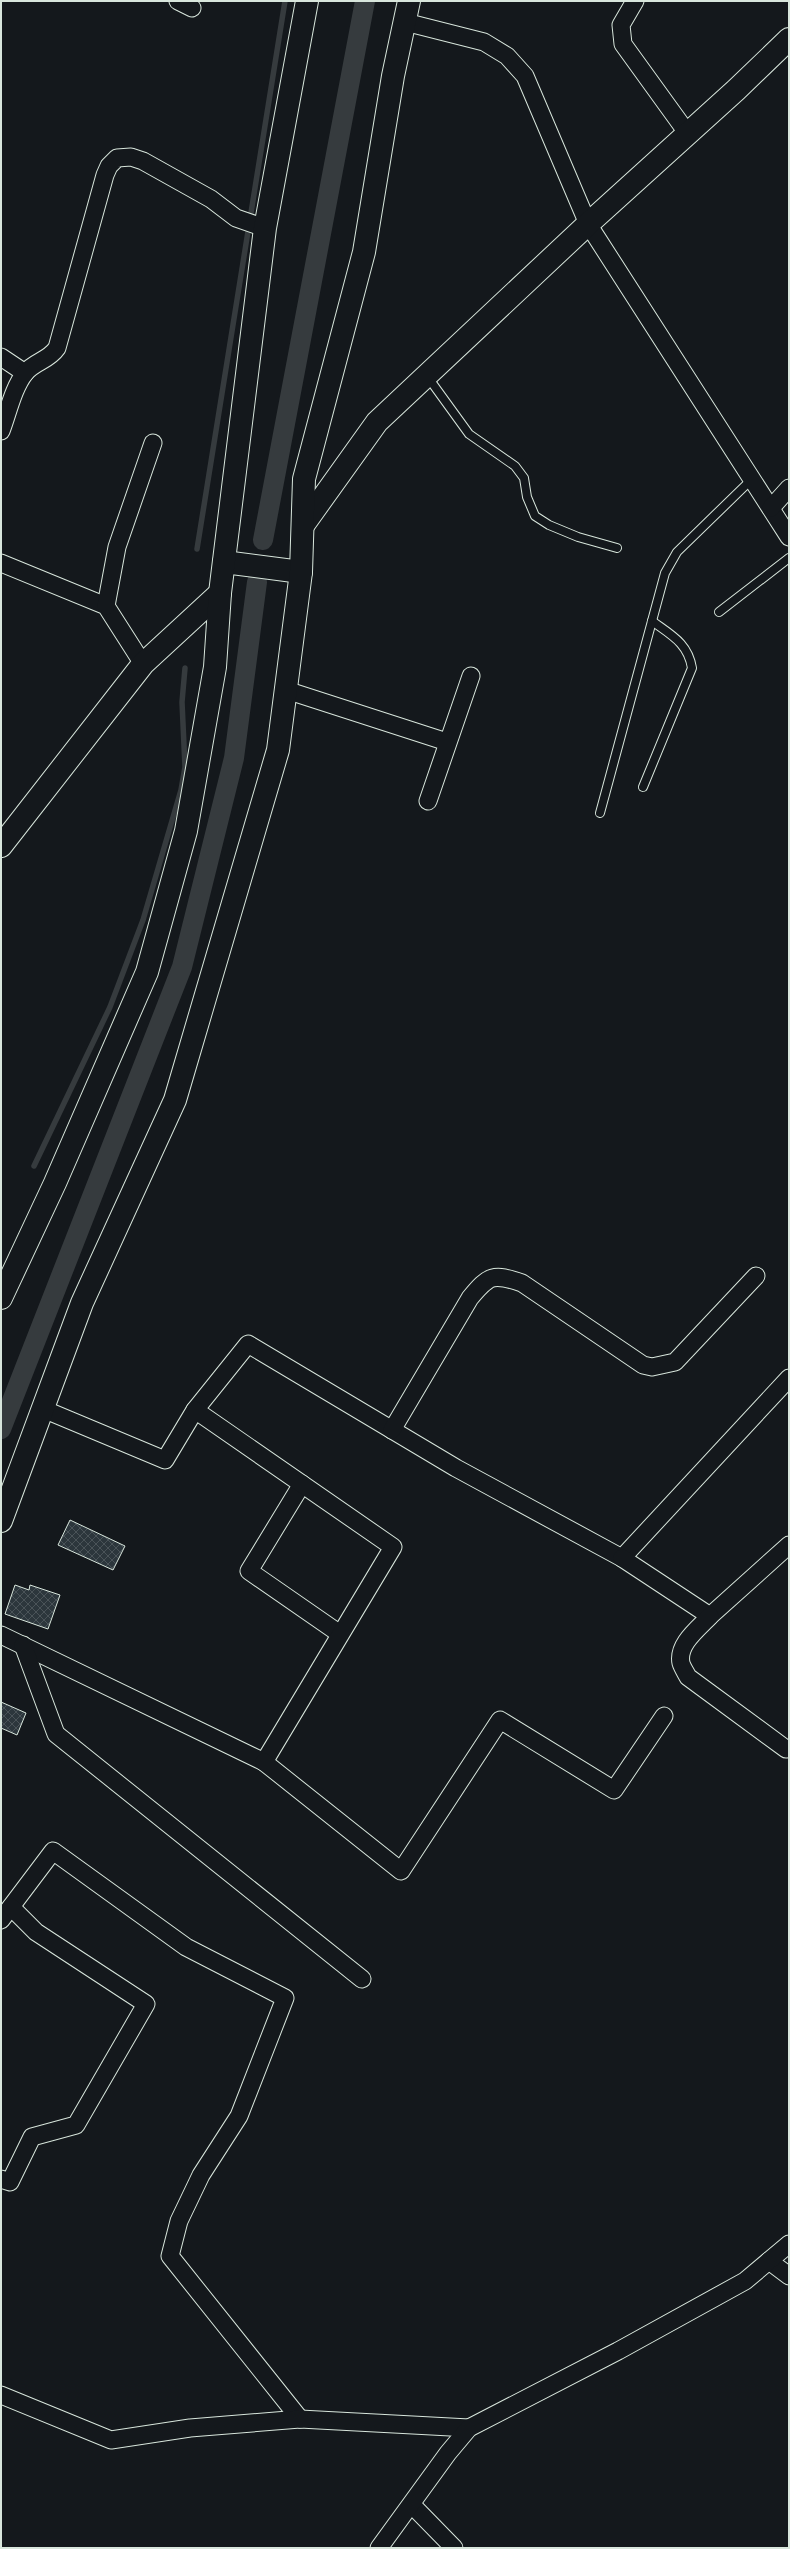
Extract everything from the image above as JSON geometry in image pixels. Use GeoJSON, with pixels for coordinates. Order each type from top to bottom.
{"type":"FeatureCollection","features":[{"type":"Feature","properties":{"kind":"street"},"geometry":{"type":"LineString","coordinates":[[1,1298],[55,1183],[147,972],[186,831],[215,667],[220,593],[260,226],[307,1]]}},
{"type":"Feature","properties":{"kind":"street"},"geometry":{"type":"LineString","coordinates":[[1,1522],[82,1303],[175,1100],[278,750],[301,572],[304,524],[302,498],[304,479],[364,252],[393,76],[410,1]]}},
{"type":"Feature","properties":{"kind":"street"},"geometry":{"type":"LineString","coordinates":[[635,1],[621,25],[623,44],[688,134]]}},
{"type":"Feature","properties":{"kind":"street"},"geometry":{"type":"LineString","coordinates":[[405,22],[484,42],[507,56],[525,76],[588,224],[789,537]]}},
{"type":"Feature","properties":{"kind":"street"},"geometry":{"type":"LineString","coordinates":[[304,524],[377,422],[588,224],[788,42]]}},
{"type":"Feature","properties":{"kind":"street"},"geometry":{"type":"LineString","coordinates":[[1,431],[25,373],[35,364],[51,357],[57,348],[105,175],[109,166],[117,158],[130,157],[143,161],[211,199],[236,218],[260,226]]}},
{"type":"Feature","properties":{"kind":"street"},"geometry":{"type":"LineString","coordinates":[[1,357],[25,373]]}},
{"type":"Feature","properties":{"kind":"street"},"geometry":{"type":"LineString","coordinates":[[106,606],[117,547],[153,443]]}},
{"type":"Feature","properties":{"kind":"street"},"geometry":{"type":"LineString","coordinates":[[771,508],[789,488]]}},
{"type":"Feature","properties":{"kind":"street"},"geometry":{"type":"LineString","coordinates":[[224,562],[277,567],[301,572]]}},
{"type":"Feature","properties":{"kind":"street"},"geometry":{"type":"LineString","coordinates":[[1,563],[106,606],[143,664]]}},
{"type":"Feature","properties":{"kind":"street"},"geometry":{"type":"LineString","coordinates":[[1,846],[143,664],[220,593]]}},
{"type":"Feature","properties":{"kind":"street"},"geometry":{"type":"LineString","coordinates":[[428,801],[447,742],[471,676]]}},
{"type":"Feature","properties":{"kind":"street"},"geometry":{"type":"LineString","coordinates":[[286,690],[447,742]]}},
{"type":"Feature","properties":{"kind":"street"},"geometry":{"type":"LineString","coordinates":[[392,1430],[470,1298],[482,1283],[491,1277],[502,1276],[522,1283],[643,1365],[652,1367],[675,1362],[756,1276]]}},
{"type":"Feature","properties":{"kind":"street"},"geometry":{"type":"LineString","coordinates":[[43,1409],[165,1460],[195,1410],[248,1344],[456,1468],[622,1558],[710,1616]]}},
{"type":"Feature","properties":{"kind":"street"},"geometry":{"type":"LineString","coordinates":[[622,1558],[789,1378]]}},
{"type":"Feature","properties":{"kind":"street"},"geometry":{"type":"LineString","coordinates":[[195,1410],[393,1547],[264,1762]]}},
{"type":"Feature","properties":{"kind":"street"},"geometry":{"type":"LineString","coordinates":[[302,1484],[249,1571],[340,1634]]}},
{"type":"Feature","properties":{"kind":"street"},"geometry":{"type":"LineString","coordinates":[[786,1749],[688,1677],[681,1663],[682,1651],[689,1637],[710,1616],[789,1545]]}},
{"type":"Feature","properties":{"kind":"street"},"geometry":{"type":"LineString","coordinates":[[1,1635],[264,1762],[401,1871],[500,1720],[614,1790],[664,1716]]}},
{"type":"Feature","properties":{"kind":"street"},"geometry":{"type":"LineString","coordinates":[[23,1645],[56,1734],[362,1979]]}},
{"type":"Feature","properties":{"kind":"street"},"geometry":{"type":"LineString","coordinates":[[1,2179],[10,2182],[32,2137],[76,2125],[146,2004],[6,1914],[54,1852],[186,1948],[285,1998],[239,2116],[201,2175],[179,2221],[170,2256],[300,2419]]}},
{"type":"Feature","properties":{"kind":"street"},"geometry":{"type":"LineString","coordinates":[[379,2548],[412,2505],[448,2453],[469,2428],[618,2351],[745,2281],[789,2244]]}},
{"type":"Feature","properties":{"kind":"street"},"geometry":{"type":"LineString","coordinates":[[769,2261],[789,2276]]}},
{"type":"Feature","properties":{"kind":"street"},"geometry":{"type":"LineString","coordinates":[[1,2395],[111,2440],[190,2428],[300,2419],[469,2428]]}},
{"type":"Feature","properties":{"kind":"street"},"geometry":{"type":"LineString","coordinates":[[412,2505],[454,2548]]}},
{"type":"Feature","properties":{"kind":"lane"},"geometry":{"type":"LineString","coordinates":[[426,375],[469,434],[515,466],[524,478],[527,497],[535,516],[549,525],[578,537],[617,548]]}},
{"type":"Feature","properties":{"kind":"lane"},"geometry":{"type":"LineString","coordinates":[[600,813],[665,573],[678,552],[752,479]]}},
{"type":"Feature","properties":{"kind":"lane"},"geometry":{"type":"LineString","coordinates":[[719,612],[789,558]]}},
{"type":"Feature","properties":{"kind":"lane"},"geometry":{"type":"LineString","coordinates":[[643,787],[692,668],[690,654],[686,649],[677,639],[652,621]]}},
{"type":"Feature","properties":{"kind":"building"},"geometry":{"type":"Polygon","coordinates":[[[70,1520],[125,1546],[113,1570],[58,1545],[70,1520]]]}},
{"type":"Feature","properties":{"kind":"building"},"geometry":{"type":"Polygon","coordinates":[[[15,1585],[29,1590],[30,1585],[60,1595],[48,1629],[5,1614],[15,1585]]]}},
{"type":"Feature","properties":{"kind":"building"},"geometry":{"type":"Polygon","coordinates":[[[1,1702],[26,1713],[17,1735],[1,1728],[1,1702]]]}},
{"type":"Feature","properties":{"kind":"waterway"},"geometry":{"type":"LineString","coordinates":[[197,549],[285,1]]}},
{"type":"Feature","properties":{"kind":"waterway"},"geometry":{"type":"LineString","coordinates":[[263,540],[365,1]]}},
{"type":"Feature","properties":{"kind":"waterway"},"geometry":{"type":"LineString","coordinates":[[1,1429],[182,967],[234,758],[257,582]]}},
{"type":"Feature","properties":{"kind":"waterway"},"geometry":{"type":"LineString","coordinates":[[34,1166],[110,1007],[143,920],[181,790],[185,767],[182,702],[185,668]]}}]}
